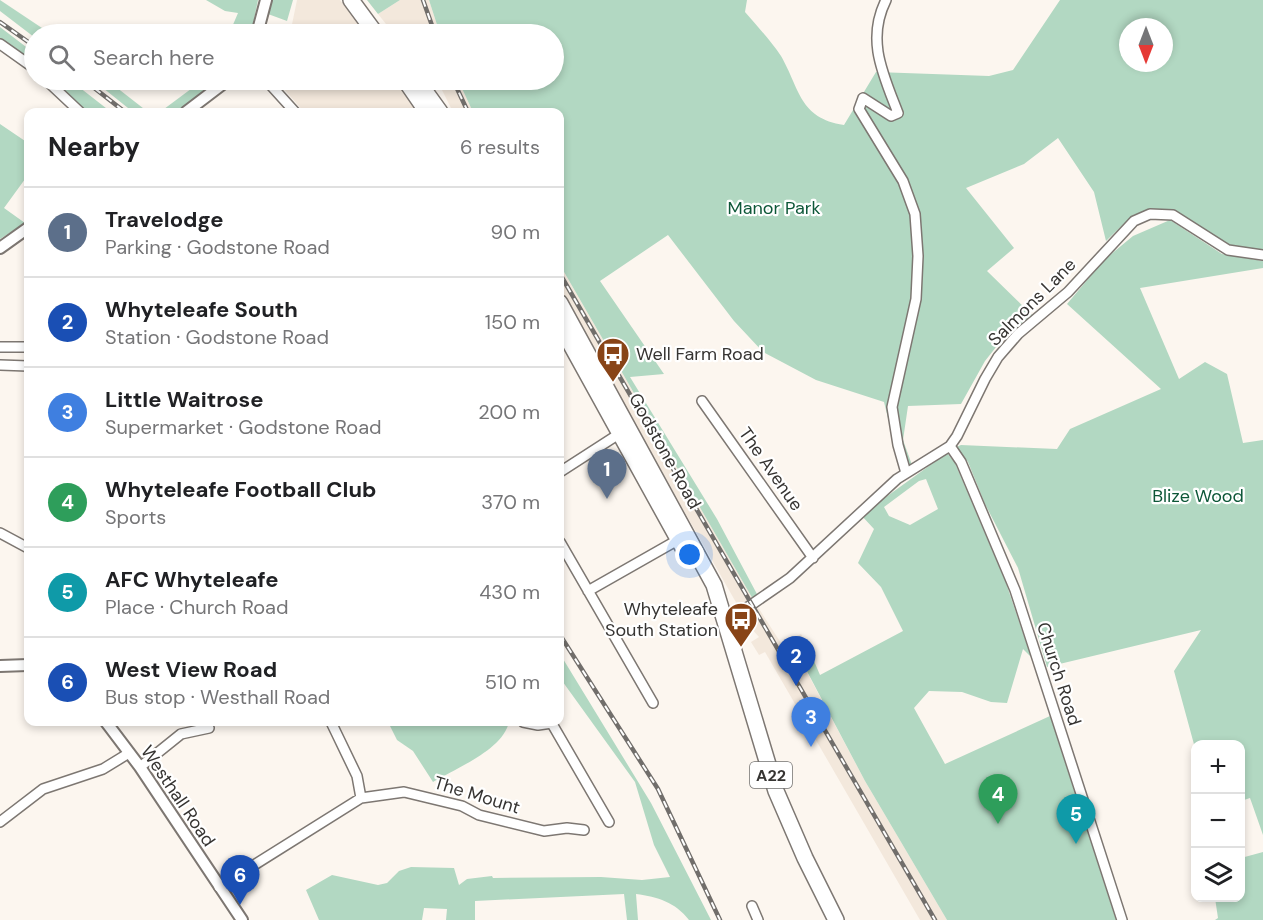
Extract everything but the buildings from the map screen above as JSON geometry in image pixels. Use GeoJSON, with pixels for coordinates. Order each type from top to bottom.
{"type":"FeatureCollection","features":[{"type":"Feature","properties":{"kind":"highway"},"geometry":{"type":"LineString","coordinates":[[351,0],[373,24]]}},
{"type":"Feature","properties":{"kind":"highway"},"geometry":{"type":"LineString","coordinates":[[362,0],[376,24]]}},
{"type":"Feature","properties":{"kind":"highway"},"geometry":{"type":"LineString","coordinates":[[412,90],[424,108]]}},
{"type":"Feature","properties":{"kind":"highway"},"geometry":{"type":"LineString","coordinates":[[424,90],[437,108]]}},
{"type":"Feature","properties":{"kind":"highway","name":"Godstone Road"},"geometry":{"type":"LineString","coordinates":[[564,311],[683,537],[725,623],[776,791],[805,858],[836,920]]}},
{"type":"Feature","properties":{"kind":"highway","name":"Godstone Road"},"geometry":{"type":"LineString","coordinates":[[564,331],[625,430]]}},
{"type":"Feature","properties":{"kind":"street"},"geometry":{"type":"LineString","coordinates":[[260,24],[266,0]]}},
{"type":"Feature","properties":{"kind":"street"},"geometry":{"type":"LineString","coordinates":[[886,0],[876,34],[877,58],[898,113],[891,116],[863,98],[859,109],[903,181],[915,214],[918,256],[916,299],[892,408],[898,445],[906,473]]}},
{"type":"Feature","properties":{"kind":"street"},"geometry":{"type":"LineString","coordinates":[[0,44],[24,61]]}},
{"type":"Feature","properties":{"kind":"street"},"geometry":{"type":"LineString","coordinates":[[57,90],[76,108]]}},
{"type":"Feature","properties":{"kind":"street"},"geometry":{"type":"LineString","coordinates":[[191,108],[215,90]]}},
{"type":"Feature","properties":{"kind":"street"},"geometry":{"type":"LineString","coordinates":[[275,90],[291,108]]}},
{"type":"Feature","properties":{"kind":"street","name":"Salmons Lane"},"geometry":{"type":"LineString","coordinates":[[725,623],[764,598],[813,558],[853,518],[906,473],[950,446],[998,357],[1018,334],[1068,292],[1141,216],[1159,213],[1173,214],[1228,250],[1263,255]]}},
{"type":"Feature","properties":{"kind":"street"},"geometry":{"type":"LineString","coordinates":[[0,248],[24,231]]}},
{"type":"Feature","properties":{"kind":"street"},"geometry":{"type":"LineString","coordinates":[[0,347],[24,347]]}},
{"type":"Feature","properties":{"kind":"street"},"geometry":{"type":"LineString","coordinates":[[0,365],[24,366]]}},
{"type":"Feature","properties":{"kind":"street","name":"The Avenue"},"geometry":{"type":"LineString","coordinates":[[702,401],[813,558]]}},
{"type":"Feature","properties":{"kind":"street"},"geometry":{"type":"LineString","coordinates":[[564,469],[625,430]]}},
{"type":"Feature","properties":{"kind":"street","name":"Church Road"},"geometry":{"type":"LineString","coordinates":[[950,446],[961,462],[1015,591],[1122,920]]}},
{"type":"Feature","properties":{"kind":"street"},"geometry":{"type":"LineString","coordinates":[[0,533],[24,546]]}},
{"type":"Feature","properties":{"kind":"street"},"geometry":{"type":"LineString","coordinates":[[588,591],[683,537]]}},
{"type":"Feature","properties":{"kind":"street"},"geometry":{"type":"LineString","coordinates":[[564,549],[653,703]]}},
{"type":"Feature","properties":{"kind":"street"},"geometry":{"type":"LineString","coordinates":[[0,666],[24,665]]}},
{"type":"Feature","properties":{"kind":"street","name":"Westhall Road"},"geometry":{"type":"LineString","coordinates":[[109,726],[140,767],[242,920]]}},
{"type":"Feature","properties":{"kind":"street"},"geometry":{"type":"LineString","coordinates":[[219,887],[361,798],[357,776],[333,726]]}},
{"type":"Feature","properties":{"kind":"street"},"geometry":{"type":"LineString","coordinates":[[553,726],[609,822]]}},
{"type":"Feature","properties":{"kind":"street"},"geometry":{"type":"LineString","coordinates":[[140,767],[181,734],[209,728]]}},
{"type":"Feature","properties":{"kind":"street"},"geometry":{"type":"LineString","coordinates":[[0,822],[44,789],[103,769],[129,753]]}},
{"type":"Feature","properties":{"kind":"street","name":"The Mount"},"geometry":{"type":"LineString","coordinates":[[361,798],[404,792],[462,806],[479,815],[544,831],[567,828],[584,830]]}},
{"type":"Feature","properties":{"kind":"street"},"geometry":{"type":"LineString","coordinates":[[752,906],[758,920]]}},
{"type":"Feature","properties":{"kind":"shaded area"},"geometry":{"type":"Polygon","coordinates":[[[297,0],[340,0],[360,24],[292,24],[297,0]]]}},
{"type":"Feature","properties":{"kind":"shaded area"},"geometry":{"type":"Polygon","coordinates":[[[400,0],[429,0],[437,24],[386,24],[378,14],[400,0]]]}},
{"type":"Feature","properties":{"kind":"shaded area"},"geometry":{"type":"Polygon","coordinates":[[[285,90],[405,90],[416,108],[300,108],[285,90]]]}},
{"type":"Feature","properties":{"kind":"shaded area"},"geometry":{"type":"Polygon","coordinates":[[[442,90],[463,90],[471,108],[451,108],[442,90]]]}},
{"type":"Feature","properties":{"kind":"shaded area"},"geometry":{"type":"Polygon","coordinates":[[[564,272],[754,601],[781,643],[801,634],[811,654],[801,661],[865,781],[947,920],[920,920],[765,652],[759,655],[751,642],[759,637],[750,627],[564,300],[564,272]]]}},
{"type":"Feature","properties":{"kind":"green space"},"geometry":{"type":"Polygon","coordinates":[[[0,0],[36,24],[24,24],[24,29],[0,11],[0,0]]]}},
{"type":"Feature","properties":{"kind":"green space"},"geometry":{"type":"Polygon","coordinates":[[[206,0],[258,0],[253,24],[233,24],[238,13],[225,11],[206,0]]]}},
{"type":"Feature","properties":{"kind":"green space"},"geometry":{"type":"Polygon","coordinates":[[[271,0],[293,0],[287,21],[268,14],[271,0]]]}},
{"type":"Feature","properties":{"kind":"green space"},"geometry":{"type":"Polygon","coordinates":[[[367,0],[400,0],[378,14],[367,0]]]}},
{"type":"Feature","properties":{"kind":"green space","name":"Manor Park"},"geometry":{"type":"Polygon","coordinates":[[[429,0],[747,0],[745,12],[781,56],[809,109],[818,116],[844,125],[876,72],[989,76],[1013,70],[1060,0],[1263,0],[1263,252],[1233,248],[1174,211],[1159,209],[1133,215],[1106,241],[1094,192],[1058,138],[1024,164],[966,188],[1014,248],[987,271],[1033,316],[1004,337],[985,361],[961,404],[908,406],[903,440],[912,465],[908,465],[896,450],[884,402],[816,380],[763,352],[734,321],[668,235],[600,281],[664,374],[630,377],[717,519],[758,596],[754,601],[564,272],[564,108],[471,108],[463,90],[564,90],[564,24],[437,24],[429,0]]]}},
{"type":"Feature","properties":{"kind":"green space"},"geometry":{"type":"Polygon","coordinates":[[[0,27],[24,45],[24,56],[0,38],[0,27]]]}},
{"type":"Feature","properties":{"kind":"green space"},"geometry":{"type":"Polygon","coordinates":[[[63,90],[83,90],[106,108],[83,108],[63,90]]]}},
{"type":"Feature","properties":{"kind":"green space"},"geometry":{"type":"Polygon","coordinates":[[[106,90],[120,90],[143,108],[128,108],[106,90]]]}},
{"type":"Feature","properties":{"kind":"green space"},"geometry":{"type":"Polygon","coordinates":[[[190,90],[209,90],[186,108],[165,108],[190,90]]]}},
{"type":"Feature","properties":{"kind":"green space"},"geometry":{"type":"Polygon","coordinates":[[[0,124],[24,140],[24,180],[4,208],[24,224],[0,239],[0,124]]]}},
{"type":"Feature","properties":{"kind":"green space","name":"Blize Wood"},"geometry":{"type":"Polygon","coordinates":[[[1170,220],[1222,254],[1263,261],[1263,268],[1140,288],[1179,379],[1205,362],[1227,374],[1243,443],[1263,440],[1263,835],[1250,798],[1245,800],[1245,740],[1193,740],[1174,671],[1201,630],[1047,667],[1018,568],[985,504],[968,462],[956,447],[961,445],[1057,449],[1070,429],[1161,389],[1067,304],[1104,260],[1133,236],[1170,220]]]}},
{"type":"Feature","properties":{"kind":"green space"},"geometry":{"type":"Polygon","coordinates":[[[947,453],[955,463],[1006,583],[1031,657],[1023,649],[1007,703],[991,702],[962,692],[929,691],[914,708],[945,764],[1050,716],[1116,920],[947,920],[865,781],[801,660],[811,654],[820,675],[903,631],[881,587],[858,563],[874,529],[861,515],[947,453]],[[926,479],[919,481],[884,507],[889,516],[910,525],[938,509],[926,479]]]}},
{"type":"Feature","properties":{"kind":"green space"},"geometry":{"type":"Polygon","coordinates":[[[564,661],[651,803],[711,920],[689,920],[666,901],[636,894],[638,920],[627,920],[624,894],[475,901],[475,920],[446,920],[447,909],[424,908],[422,920],[319,920],[306,890],[332,875],[378,885],[387,883],[399,871],[411,867],[454,868],[459,885],[467,879],[492,876],[493,878],[601,877],[642,880],[670,877],[654,845],[635,782],[564,684],[564,661]]]}},
{"type":"Feature","properties":{"kind":"green space"},"geometry":{"type":"Polygon","coordinates":[[[390,726],[507,726],[498,741],[488,750],[433,782],[413,751],[397,740],[390,726]]]}},
{"type":"Feature","properties":{"kind":"green space"},"geometry":{"type":"Polygon","coordinates":[[[1263,852],[1263,920],[1215,920],[1218,918],[1216,902],[1245,902],[1245,857],[1263,852]]]}},
{"type":"Feature","properties":{"kind":"railway"},"geometry":{"type":"LineString","coordinates":[[423,0],[431,24]]}},
{"type":"Feature","properties":{"kind":"railway"},"geometry":{"type":"LineString","coordinates":[[0,22],[24,39]]}},
{"type":"Feature","properties":{"kind":"railway"},"geometry":{"type":"LineString","coordinates":[[97,90],[120,108]]}},
{"type":"Feature","properties":{"kind":"railway"},"geometry":{"type":"LineString","coordinates":[[458,90],[466,108]]}},
{"type":"Feature","properties":{"kind":"railway"},"geometry":{"type":"LineString","coordinates":[[564,281],[935,920]]}},
{"type":"Feature","properties":{"kind":"railway"},"geometry":{"type":"LineString","coordinates":[[564,641],[658,789],[720,920]]}},
{"type":"Feature","properties":{"kind":"place","name":"Well Farm Road"},"geometry":{"type":"Point","coordinates":[613,383]}},
{"type":"Feature","properties":{"kind":"place","name":"Travelodge"},"geometry":{"type":"Point","coordinates":[607,499]}},
{"type":"Feature","properties":{"kind":"place","name":"Whyteleafe South Station"},"geometry":{"type":"Point","coordinates":[741,648]}},
{"type":"Feature","properties":{"kind":"place","name":"Whyteleafe South"},"geometry":{"type":"Point","coordinates":[796,686]}},
{"type":"Feature","properties":{"kind":"place","name":"Little Waitrose"},"geometry":{"type":"Point","coordinates":[811,747]}},
{"type":"Feature","properties":{"kind":"place","name":"Whyteleafe Football Club"},"geometry":{"type":"Point","coordinates":[998,824]}},
{"type":"Feature","properties":{"kind":"place","name":"AFC Whyteleafe"},"geometry":{"type":"Point","coordinates":[1076,844]}},
{"type":"Feature","properties":{"kind":"place","name":"West View Road"},"geometry":{"type":"Point","coordinates":[240,905]}}]}
